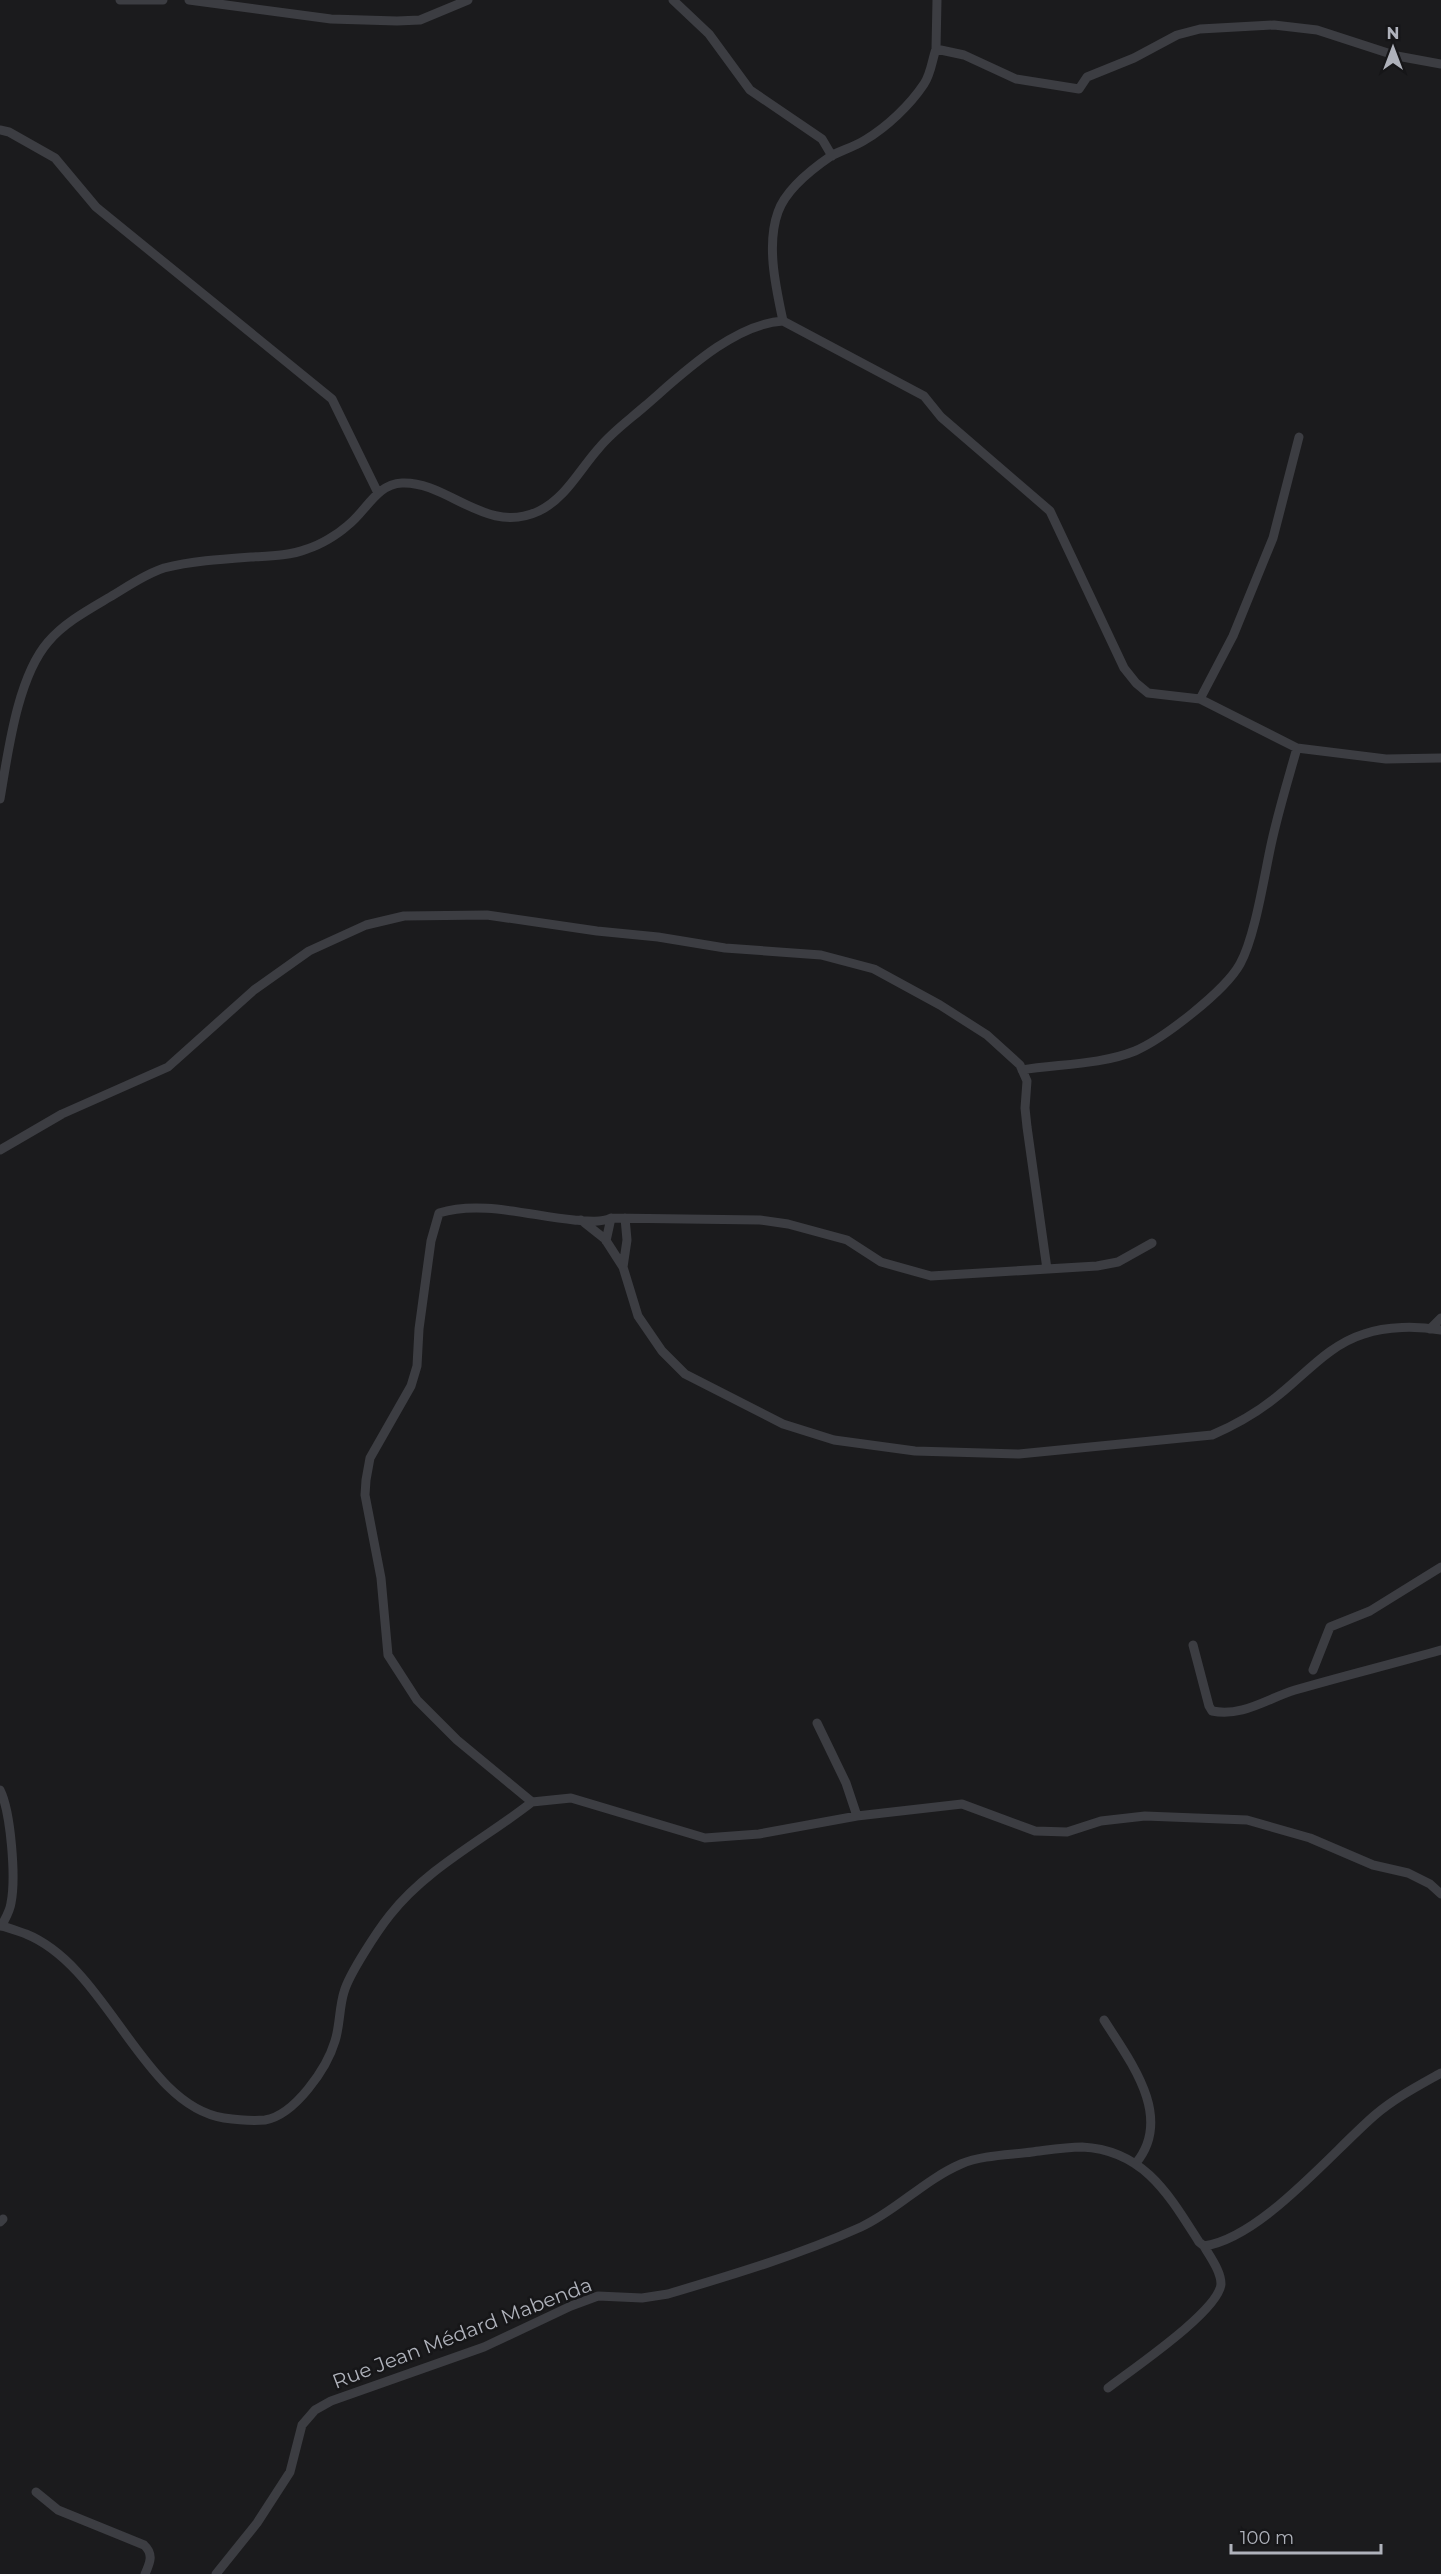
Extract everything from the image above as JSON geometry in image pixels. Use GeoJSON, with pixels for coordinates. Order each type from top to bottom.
{"type":"FeatureCollection","features":[{"type":"Feature","properties":{"kind":"street"},"geometry":{"type":"LineString","coordinates":[[120,0],[163,0]]}},
{"type":"Feature","properties":{"kind":"street"},"geometry":{"type":"LineString","coordinates":[[189,0],[331,19],[397,21],[420,20],[468,0]]}},
{"type":"Feature","properties":{"kind":"street"},"geometry":{"type":"LineString","coordinates":[[673,0],[709,34],[750,90],[822,139],[832,156]]}},
{"type":"Feature","properties":{"kind":"street"},"geometry":{"type":"LineString","coordinates":[[783,321],[774,278],[774,234],[778,211],[788,194],[804,177],[832,156],[865,140],[909,104],[927,81],[936,49],[937,0]]}},
{"type":"Feature","properties":{"kind":"street"},"geometry":{"type":"LineString","coordinates":[[936,49],[964,55],[1016,79],[1079,88],[1088,77],[1134,58],[1178,35],[1200,29],[1274,25],[1317,30],[1397,56],[1441,64]]}},
{"type":"Feature","properties":{"kind":"street"},"geometry":{"type":"LineString","coordinates":[[0,130],[9,132],[55,158],[96,207],[332,399],[378,493]]}},
{"type":"Feature","properties":{"kind":"street"},"geometry":{"type":"LineString","coordinates":[[0,799],[26,684],[42,650],[63,627],[135,582],[164,568],[232,558],[288,554],[308,549],[347,526],[378,493],[399,483],[412,483],[485,514],[510,517],[536,512],[562,494],[612,434],[690,368],[741,334],[764,324],[783,321],[924,396],[941,417],[1050,511],[1124,668],[1148,693],[1200,699],[1297,748],[1386,759],[1441,758]]}},
{"type":"Feature","properties":{"kind":"street"},"geometry":{"type":"LineString","coordinates":[[1200,699],[1233,636],[1270,548],[1286,496],[1299,437]]}},
{"type":"Feature","properties":{"kind":"street"},"geometry":{"type":"LineString","coordinates":[[1022,1070],[1096,1061],[1134,1051],[1165,1034],[1225,984],[1240,964],[1249,939],[1275,826],[1297,748]]}},
{"type":"Feature","properties":{"kind":"street"},"geometry":{"type":"LineString","coordinates":[[0,1150],[62,1113],[168,1067],[254,990],[309,951],[366,925],[404,916],[487,915],[725,948],[839,958],[874,969],[940,1005],[987,1035],[1020,1065],[1027,1081],[1025,1108],[1047,1269]]}},
{"type":"Feature","properties":{"kind":"street"},"geometry":{"type":"LineString","coordinates":[[532,1802],[457,1740],[417,1700],[388,1655],[381,1578],[365,1496],[366,1480],[370,1458],[411,1386],[417,1366],[419,1329],[430,1241],[439,1213],[474,1209],[605,1221],[611,1218],[760,1220],[788,1224],[847,1240],[881,1262],[931,1276],[1118,1262],[1152,1244]]}},
{"type":"Feature","properties":{"kind":"street"},"geometry":{"type":"LineString","coordinates":[[606,1241],[611,1218]]}},
{"type":"Feature","properties":{"kind":"street"},"geometry":{"type":"LineString","coordinates":[[623,1267],[627,1240],[625,1218]]}},
{"type":"Feature","properties":{"kind":"street"},"geometry":{"type":"LineString","coordinates":[[581,1220],[606,1241],[623,1267],[638,1316],[662,1351],[685,1374],[783,1424],[834,1440],[915,1451],[1019,1454],[1212,1435],[1239,1424],[1276,1397],[1316,1361],[1364,1334],[1403,1328],[1441,1330]]}},
{"type":"Feature","properties":{"kind":"street"},"geometry":{"type":"LineString","coordinates":[[1430,1329],[1441,1318]]}},
{"type":"Feature","properties":{"kind":"street"},"geometry":{"type":"LineString","coordinates":[[1313,1670],[1330,1627],[1370,1611],[1441,1567]]}},
{"type":"Feature","properties":{"kind":"street"},"geometry":{"type":"LineString","coordinates":[[1193,1645],[1209,1706],[1212,1711],[1221,1712],[1240,1712],[1293,1691],[1441,1650]]}},
{"type":"Feature","properties":{"kind":"street"},"geometry":{"type":"LineString","coordinates":[[817,1723],[846,1783],[857,1816]]}},
{"type":"Feature","properties":{"kind":"street"},"geometry":{"type":"LineString","coordinates":[[0,1790],[9,1827],[13,1866],[11,1905],[1,1926],[39,1940],[75,1969],[155,2072],[193,2107],[223,2118],[268,2120],[294,2104],[318,2077],[335,2042],[344,1990],[391,1914],[435,1871],[532,1802],[571,1798],[705,1838],[759,1834],[857,1816],[962,1804],[1035,1831],[1067,1832],[1101,1821],[1145,1816],[1247,1820],[1276,1826],[1373,1865],[1408,1873],[1430,1884],[1441,1894]]}},
{"type":"Feature","properties":{"kind":"street"},"geometry":{"type":"LineString","coordinates":[[1104,2020],[1134,2067],[1147,2096],[1153,2121],[1145,2152],[1136,2163]]}},
{"type":"Feature","properties":{"kind":"street"},"geometry":{"type":"LineString","coordinates":[[1204,2246],[1233,2236],[1257,2222],[1286,2199],[1375,2115],[1398,2097],[1441,2073]]}},
{"type":"Feature","properties":{"kind":"street","name":"Rue Jean Médard Mabenda"},"geometry":{"type":"LineString","coordinates":[[216,2574],[257,2523],[286,2479],[297,2452],[302,2425],[315,2410],[331,2401],[484,2347],[571,2306],[598,2296],[619,2299],[668,2294],[817,2246],[864,2226],[941,2175],[962,2164],[981,2158],[1081,2147],[1108,2151],[1136,2163],[1156,2181],[1204,2246],[1215,2265],[1221,2283],[1215,2299],[1190,2325],[1108,2388]]}},
{"type":"Feature","properties":{"kind":"street"},"geometry":{"type":"LineString","coordinates":[[36,2492],[58,2510],[144,2545],[149,2550],[151,2558],[145,2574]]}}]}
